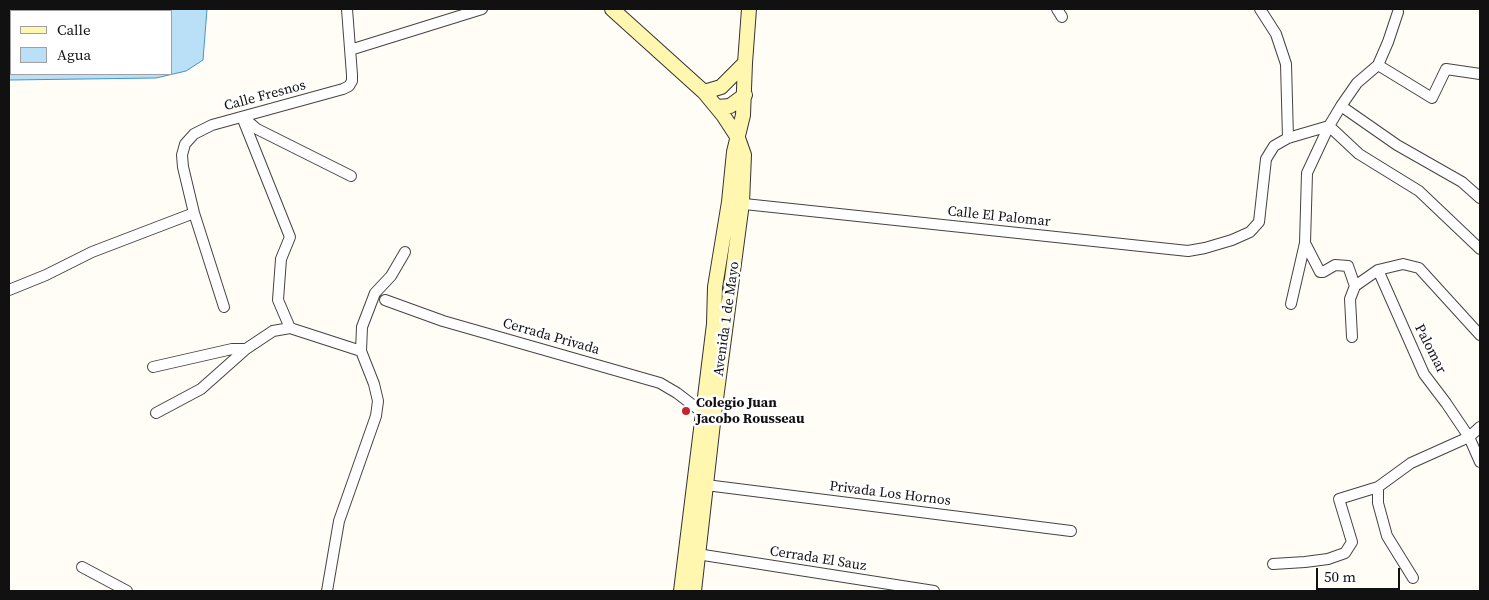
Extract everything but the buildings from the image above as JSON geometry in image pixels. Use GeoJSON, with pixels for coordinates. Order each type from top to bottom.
{"type":"FeatureCollection","features":[{"type":"Feature","properties":{"kind":"main road"},"geometry":{"type":"LineString","coordinates":[[612,9],[704,92],[717,107],[738,138]]}},
{"type":"Feature","properties":{"kind":"main road","name":"Avenida 1 de Mayo"},"geometry":{"type":"LineString","coordinates":[[681,591],[714,324],[715,287],[736,203],[744,155],[738,138],[745,95],[745,64],[751,11]]}},
{"type":"Feature","properties":{"kind":"main road"},"geometry":{"type":"LineString","coordinates":[[704,92],[721,87],[745,64]]}},
{"type":"Feature","properties":{"kind":"main road"},"geometry":{"type":"LineString","coordinates":[[717,107],[730,106],[745,95]]}},
{"type":"Feature","properties":{"kind":"main road","name":"Avenida 1 de Mayo"},"geometry":{"type":"LineString","coordinates":[[694,591],[722,347],[733,276],[736,203]]}},
{"type":"Feature","properties":{"kind":"street","name":"Calle Fresnos"},"geometry":{"type":"LineString","coordinates":[[224,307],[194,213],[183,167],[182,155],[185,144],[194,134],[212,125],[349,86],[352,81],[347,9]]}},
{"type":"Feature","properties":{"kind":"street"},"geometry":{"type":"LineString","coordinates":[[350,50],[482,9]]}},
{"type":"Feature","properties":{"kind":"street"},"geometry":{"type":"LineString","coordinates":[[1260,9],[1276,34],[1286,64],[1288,138],[1329,126]]}},
{"type":"Feature","properties":{"kind":"street"},"geometry":{"type":"LineString","coordinates":[[1291,304],[1305,243],[1307,173],[1329,126],[1341,106],[1357,83],[1378,66],[1398,12]]}},
{"type":"Feature","properties":{"kind":"street"},"geometry":{"type":"LineString","coordinates":[[1378,66],[1432,98],[1446,70],[1480,74]]}},
{"type":"Feature","properties":{"kind":"street"},"geometry":{"type":"LineString","coordinates":[[1341,106],[1397,146],[1462,182],[1480,198]]}},
{"type":"Feature","properties":{"kind":"street"},"geometry":{"type":"LineString","coordinates":[[242,116],[257,129],[350,176]]}},
{"type":"Feature","properties":{"kind":"street"},"geometry":{"type":"LineString","coordinates":[[242,116],[290,236],[281,259],[278,300],[290,328]]}},
{"type":"Feature","properties":{"kind":"street"},"geometry":{"type":"LineString","coordinates":[[1329,126],[1359,154],[1419,191],[1480,248]]}},
{"type":"Feature","properties":{"kind":"street","name":"Calle El Palomar"},"geometry":{"type":"LineString","coordinates":[[736,203],[1188,250],[1205,248],[1232,240],[1250,232],[1259,222],[1266,160],[1274,146],[1288,138]]}},
{"type":"Feature","properties":{"kind":"street"},"geometry":{"type":"LineString","coordinates":[[9,290],[92,252],[194,213]]}},
{"type":"Feature","properties":{"kind":"street"},"geometry":{"type":"LineString","coordinates":[[1305,243],[1320,272],[1335,265],[1348,266],[1355,286]]}},
{"type":"Feature","properties":{"kind":"street"},"geometry":{"type":"LineString","coordinates":[[327,591],[338,521],[376,416],[378,401],[374,384],[361,351],[362,327],[375,293],[391,276],[405,252]]}},
{"type":"Feature","properties":{"kind":"street"},"geometry":{"type":"LineString","coordinates":[[1352,337],[1350,299],[1355,286],[1378,270],[1403,264],[1419,268],[1480,335]]}},
{"type":"Feature","properties":{"kind":"street","name":"Palomar"},"geometry":{"type":"LineString","coordinates":[[1378,270],[1424,374],[1469,438],[1480,462]]}},
{"type":"Feature","properties":{"kind":"street","name":"Cerrada Privada"},"geometry":{"type":"LineString","coordinates":[[385,300],[443,321],[660,383],[677,393],[703,413]]}},
{"type":"Feature","properties":{"kind":"street"},"geometry":{"type":"LineString","coordinates":[[156,413],[201,389],[246,349],[273,331],[290,328],[361,351]]}},
{"type":"Feature","properties":{"kind":"street"},"geometry":{"type":"LineString","coordinates":[[152,367],[232,349],[246,349]]}},
{"type":"Feature","properties":{"kind":"street"},"geometry":{"type":"LineString","coordinates":[[1273,564],[1328,559],[1345,553],[1352,542],[1339,499],[1378,487],[1411,464],[1469,438],[1480,426]]}},
{"type":"Feature","properties":{"kind":"street","name":"Privada Los Hornos"},"geometry":{"type":"LineString","coordinates":[[706,485],[1071,532]]}},
{"type":"Feature","properties":{"kind":"street"},"geometry":{"type":"LineString","coordinates":[[1378,487],[1378,503],[1387,536],[1413,578]]}},
{"type":"Feature","properties":{"kind":"street","name":"Cerrada El Sauz"},"geometry":{"type":"LineString","coordinates":[[698,554],[934,591]]}},
{"type":"Feature","properties":{"kind":"street"},"geometry":{"type":"LineString","coordinates":[[82,567],[127,591]]}},
{"type":"Feature","properties":{"kind":"water"},"geometry":{"type":"Polygon","coordinates":[[[9,9],[207,9],[203,60],[186,71],[172,74],[172,10],[10,10],[10,75],[169,75],[156,78],[9,80],[9,9]]]}},
{"type":"Feature","properties":{"kind":"place","name":"Colegio Juan Jacobo Rousseau"},"geometry":{"type":"Point","coordinates":[686,411]}}]}
